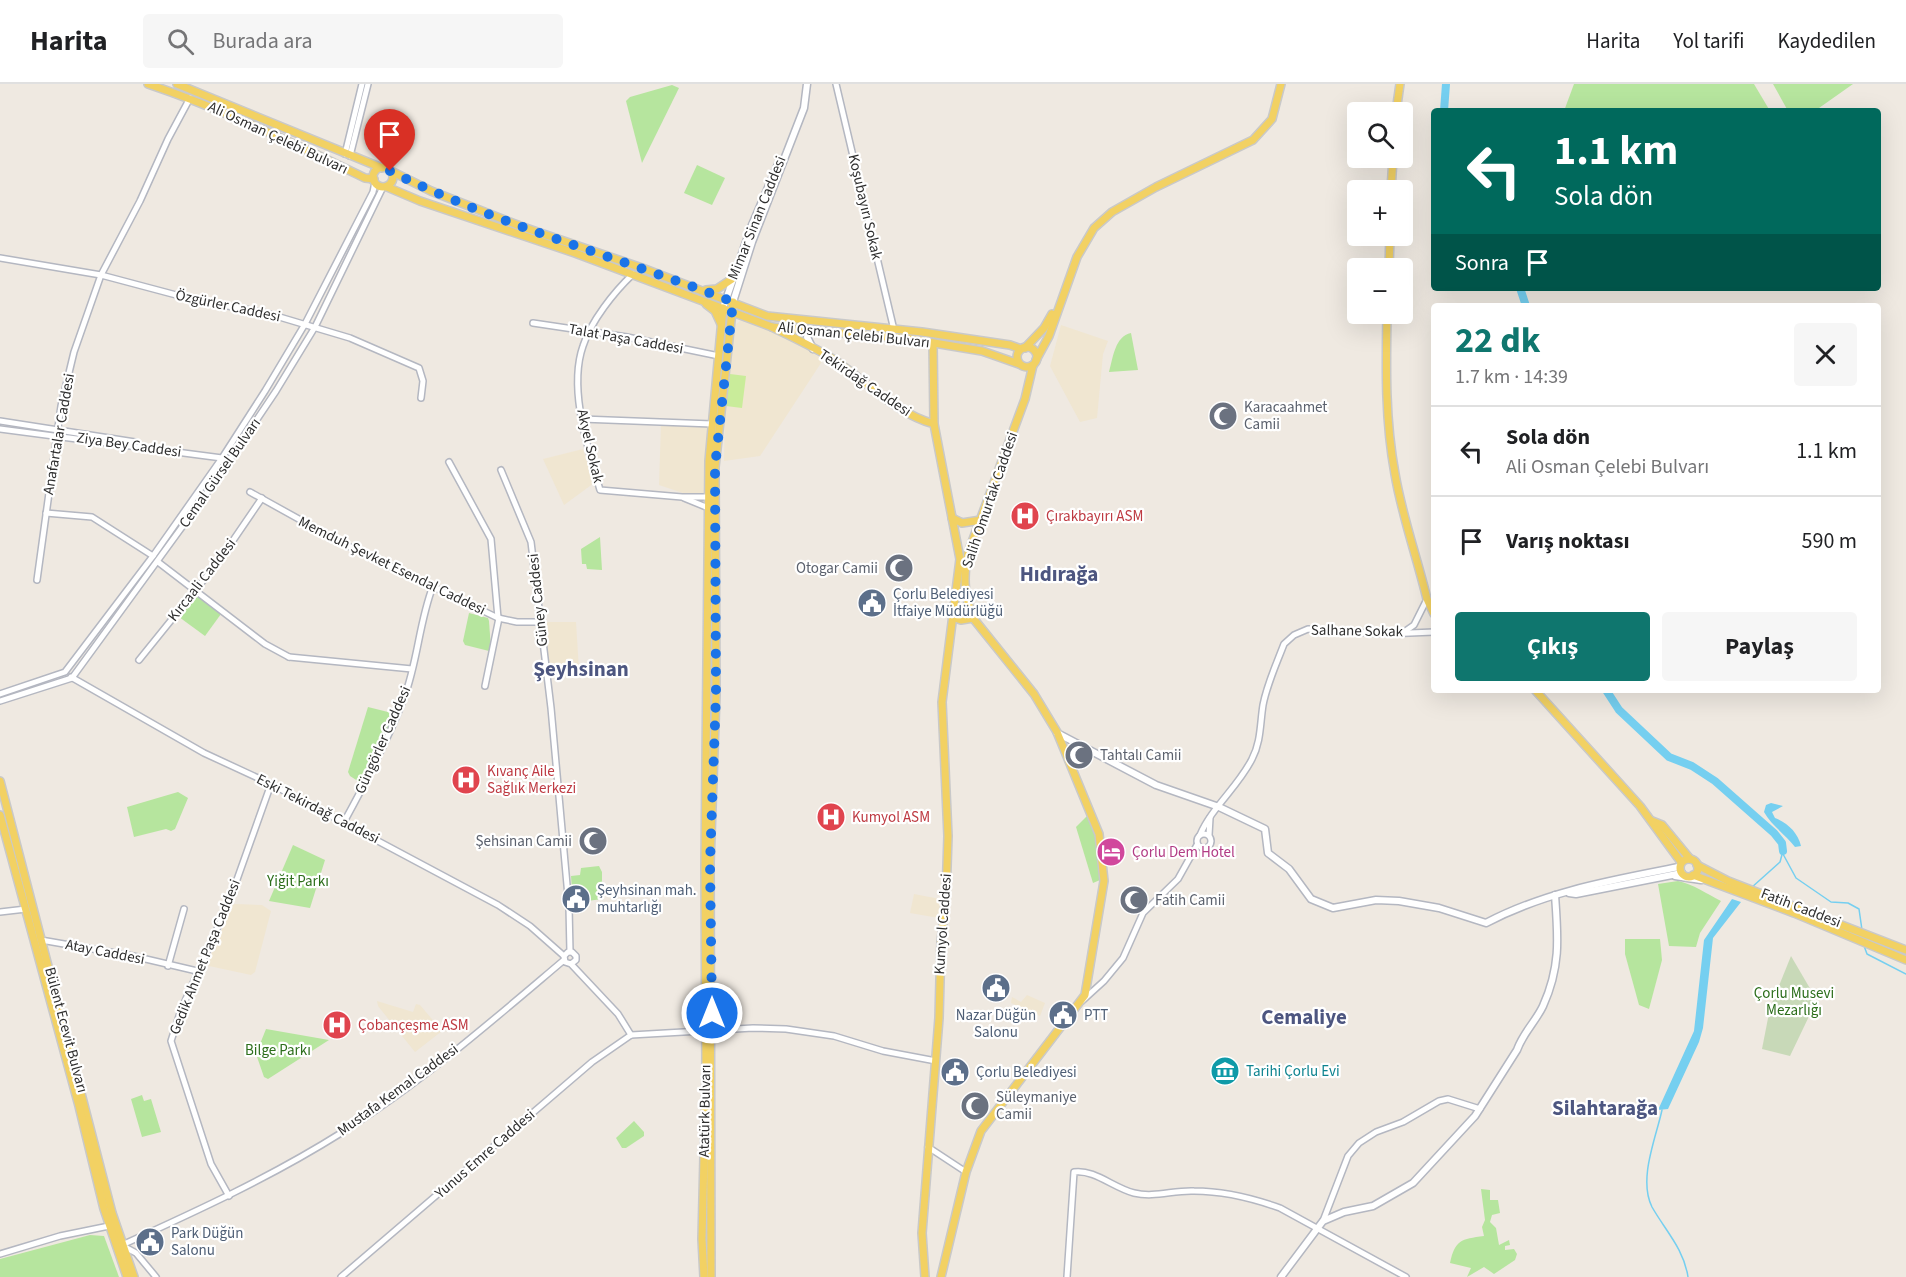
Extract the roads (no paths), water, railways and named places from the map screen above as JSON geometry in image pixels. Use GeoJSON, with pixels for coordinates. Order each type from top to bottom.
{"type":"FeatureCollection","features":[{"type":"Feature","properties":{"kind":"main road","name":"Ali Osman Çelebi Bulvarı"},"geometry":{"type":"LineString","coordinates":[[148,84],[190,98],[260,128],[374,181]]}},
{"type":"Feature","properties":{"kind":"main road","name":"Ali Osman Çelebi Bulvarı"},"geometry":{"type":"LineString","coordinates":[[177,84],[382,168]]}},
{"type":"Feature","properties":{"kind":"main road","name":"Mimar Sinan Caddesi"},"geometry":{"type":"LineString","coordinates":[[733,302],[755,233],[804,108],[807,84]]}},
{"type":"Feature","properties":{"kind":"main road"},"geometry":{"type":"LineString","coordinates":[[1023,349],[1034,351],[1035,362],[1027,367],[1019,363],[1018,354],[1048,322],[1065,290],[1084,244],[1102,220],[1156,187],[1241,148],[1253,140],[1267,127],[1274,115],[1281,84]]}},
{"type":"Feature","properties":{"kind":"main road"},"geometry":{"type":"LineString","coordinates":[[1397,102],[1400,84]]}},
{"type":"Feature","properties":{"kind":"main road","name":"Mimar Sinan Caddesi"},"geometry":{"type":"LineString","coordinates":[[725,299],[752,225],[780,159],[793,138]]}},
{"type":"Feature","properties":{"kind":"main road"},"geometry":{"type":"LineString","coordinates":[[382,168],[390,171],[393,179],[385,187],[374,181],[375,173],[382,168]]}},
{"type":"Feature","properties":{"kind":"main road","name":"Ali Osman Çelebi Bulvarı"},"geometry":{"type":"LineString","coordinates":[[390,171],[431,191],[520,226],[701,290],[767,316],[933,334],[1010,345],[1023,349]]}},
{"type":"Feature","properties":{"kind":"main road","name":"Ali Osman Çelebi Bulvarı"},"geometry":{"type":"LineString","coordinates":[[385,187],[633,274],[772,327],[933,343],[982,351],[1019,363]]}},
{"type":"Feature","properties":{"kind":"main road"},"geometry":{"type":"LineString","coordinates":[[701,290],[717,289],[732,279]]}},
{"type":"Feature","properties":{"kind":"main road","name":"Salih Omurtak Caddesi"},"geometry":{"type":"LineString","coordinates":[[941,1277],[966,1172],[981,1131],[1085,995],[1104,881],[1099,834],[1057,732],[1034,694],[973,618],[967,603],[964,580],[968,553],[1025,399],[1035,362],[1049,336],[1065,290]]}},
{"type":"Feature","properties":{"kind":"main road"},"geometry":{"type":"LineString","coordinates":[[700,299],[726,323],[745,316]]}},
{"type":"Feature","properties":{"kind":"main road","name":"Atatürk Bulvarı"},"geometry":{"type":"LineString","coordinates":[[711,497],[726,323],[723,308],[725,299]]}},
{"type":"Feature","properties":{"kind":"main road","name":"Atatürk Bulvarı"},"geometry":{"type":"LineString","coordinates":[[711,1277],[709,1030],[712,424],[719,356],[733,302]]}},
{"type":"Feature","properties":{"kind":"main road"},"geometry":{"type":"LineString","coordinates":[[1388,324],[1386,400],[1391,453],[1400,498],[1431,608]]}},
{"type":"Feature","properties":{"kind":"main road","name":"Tekirdağ Caddesi"},"geometry":{"type":"LineString","coordinates":[[772,327],[835,361],[883,398],[921,420],[934,424]]}},
{"type":"Feature","properties":{"kind":"main road"},"geometry":{"type":"LineString","coordinates":[[811,330],[807,337],[813,348]]}},
{"type":"Feature","properties":{"kind":"main road"},"geometry":{"type":"LineString","coordinates":[[933,334],[934,424],[952,518],[955,528],[968,526],[977,531]]}},
{"type":"Feature","properties":{"kind":"main road"},"geometry":{"type":"LineString","coordinates":[[952,518],[969,523],[981,520]]}},
{"type":"Feature","properties":{"kind":"main road","name":"Kumyol Caddesi"},"geometry":{"type":"LineString","coordinates":[[925,1277],[922,1233],[927,1147],[936,1061],[948,836],[942,702],[960,559],[955,528]]}},
{"type":"Feature","properties":{"kind":"main road"},"geometry":{"type":"LineString","coordinates":[[953,607],[955,618],[961,620],[973,618]]}},
{"type":"Feature","properties":{"kind":"main road"},"geometry":{"type":"LineString","coordinates":[[1538,693],[1652,820],[1681,868]]}},
{"type":"Feature","properties":{"kind":"main road"},"geometry":{"type":"LineString","coordinates":[[1057,732],[1156,786],[1219,807],[1264,829],[1268,853],[1289,869],[1311,899],[1333,908],[1376,900],[1399,901],[1439,908],[1486,922],[1542,897],[1646,873],[1681,868]]}},
{"type":"Feature","properties":{"kind":"main road","name":"Bülent Ecevit Bulvarı"},"geometry":{"type":"LineString","coordinates":[[0,781],[109,1214]]}},
{"type":"Feature","properties":{"kind":"main road","name":"Bülent Ecevit Bulvarı"},"geometry":{"type":"LineString","coordinates":[[0,815],[127,1277]]}},
{"type":"Feature","properties":{"kind":"main road","name":"Fatih Caddesi"},"geometry":{"type":"LineString","coordinates":[[1652,820],[1662,825],[1697,865],[1728,881],[1762,897],[1854,933],[1872,935],[1904,948]]}},
{"type":"Feature","properties":{"kind":"main road"},"geometry":{"type":"LineString","coordinates":[[1672,875],[1690,859]]}},
{"type":"Feature","properties":{"kind":"main road"},"geometry":{"type":"LineString","coordinates":[[1693,876],[1697,865]]}},
{"type":"Feature","properties":{"kind":"main road","name":"Fatih Caddesi"},"geometry":{"type":"LineString","coordinates":[[1681,868],[1689,877],[1693,876],[1725,889],[1762,897]]}},
{"type":"Feature","properties":{"kind":"main road"},"geometry":{"type":"LineString","coordinates":[[1565,893],[1576,894],[1672,875],[1702,880]]}},
{"type":"Feature","properties":{"kind":"main road"},"geometry":{"type":"LineString","coordinates":[[1281,1277],[1323,1221],[1344,1212],[1373,1206],[1413,1183],[1456,1139],[1480,1108],[1517,1050],[1521,1038],[1543,1008],[1557,971],[1558,937],[1555,895]]}},
{"type":"Feature","properties":{"kind":"main road"},"geometry":{"type":"LineString","coordinates":[[1854,933],[1906,960]]}},
{"type":"Feature","properties":{"kind":"main road","name":"Atatürk Bulvarı"},"geometry":{"type":"LineString","coordinates":[[704,1277],[702,1239],[709,1030]]}},
{"type":"Feature","properties":{"kind":"main road"},"geometry":{"type":"LineString","coordinates":[[109,1214],[109,1226],[119,1244]]}},
{"type":"Feature","properties":{"kind":"main road","name":"Bülent Ecevit Bulvarı"},"geometry":{"type":"LineString","coordinates":[[119,1244],[134,1277]]}},
{"type":"Feature","properties":{"kind":"street"},"geometry":{"type":"LineString","coordinates":[[347,155],[363,84]]}},
{"type":"Feature","properties":{"kind":"street"},"geometry":{"type":"LineString","coordinates":[[347,155],[368,84]]}},
{"type":"Feature","properties":{"kind":"street","name":"Koşubayırı Sokak"},"geometry":{"type":"LineString","coordinates":[[836,84],[894,330]]}},
{"type":"Feature","properties":{"kind":"street","name":"Anafartalar Caddesi"},"geometry":{"type":"LineString","coordinates":[[37,580],[58,433],[74,352],[101,275],[190,98]]}},
{"type":"Feature","properties":{"kind":"street","name":"Cemal Gürsel Bulvarı"},"geometry":{"type":"LineString","coordinates":[[65,672],[153,556],[222,458],[305,324],[373,192],[374,181]]}},
{"type":"Feature","properties":{"kind":"street","name":"Cemal Gürsel Bulvarı"},"geometry":{"type":"LineString","coordinates":[[72,678],[233,456],[315,327],[385,187]]}},
{"type":"Feature","properties":{"kind":"street","name":"Özgürler Caddesi"},"geometry":{"type":"LineString","coordinates":[[0,258],[101,275],[195,300],[266,313],[350,338],[419,368],[423,381],[421,398]]}},
{"type":"Feature","properties":{"kind":"street","name":"Akyel Sokak"},"geometry":{"type":"LineString","coordinates":[[633,274],[609,299],[582,346],[579,376],[582,419],[600,490],[682,497]]}},
{"type":"Feature","properties":{"kind":"street","name":"Talat Paşa Caddesi"},"geometry":{"type":"LineString","coordinates":[[533,323],[719,356]]}},
{"type":"Feature","properties":{"kind":"street"},"geometry":{"type":"LineString","coordinates":[[582,419],[712,424]]}},
{"type":"Feature","properties":{"kind":"street","name":"Ziya Bey Caddesi"},"geometry":{"type":"LineString","coordinates":[[0,422],[222,458]]}},
{"type":"Feature","properties":{"kind":"street","name":"Ziya Bey Caddesi"},"geometry":{"type":"LineString","coordinates":[[0,429],[135,442]]}},
{"type":"Feature","properties":{"kind":"street"},"geometry":{"type":"LineString","coordinates":[[449,462],[490,539],[499,618],[485,686]]}},
{"type":"Feature","properties":{"kind":"street","name":"Güney Caddesi"},"geometry":{"type":"LineString","coordinates":[[501,470],[530,534],[553,727],[569,907],[570,952],[575,954],[576,958],[571,964]]}},
{"type":"Feature","properties":{"kind":"street","name":"Memduh Şevket Esendal Caddesi"},"geometry":{"type":"LineString","coordinates":[[250,492],[324,534],[499,618],[517,622],[540,622]]}},
{"type":"Feature","properties":{"kind":"street"},"geometry":{"type":"LineString","coordinates":[[682,497],[711,497]]}},
{"type":"Feature","properties":{"kind":"street"},"geometry":{"type":"LineString","coordinates":[[682,497],[711,508]]}},
{"type":"Feature","properties":{"kind":"street","name":"Kırcaali Caddesi"},"geometry":{"type":"LineString","coordinates":[[140,660],[196,592],[262,498]]}},
{"type":"Feature","properties":{"kind":"street"},"geometry":{"type":"LineString","coordinates":[[46,513],[92,517],[153,556]]}},
{"type":"Feature","properties":{"kind":"street"},"geometry":{"type":"LineString","coordinates":[[158,562],[265,644],[289,657],[412,669]]}},
{"type":"Feature","properties":{"kind":"street","name":"Güngörler Caddesi"},"geometry":{"type":"LineString","coordinates":[[344,822],[364,786],[404,698],[424,608],[433,586]]}},
{"type":"Feature","properties":{"kind":"street"},"geometry":{"type":"LineString","coordinates":[[1404,632],[1414,625],[1427,599]]}},
{"type":"Feature","properties":{"kind":"street","name":"Salhane Sokak"},"geometry":{"type":"LineString","coordinates":[[1200,835],[1210,818],[1237,784],[1253,757],[1260,735],[1267,687],[1288,639],[1308,629],[1386,634],[1431,632]]}},
{"type":"Feature","properties":{"kind":"street"},"geometry":{"type":"LineString","coordinates":[[0,694],[65,672]]}},
{"type":"Feature","properties":{"kind":"street","name":"Eski Tekirdağ Caddesi"},"geometry":{"type":"LineString","coordinates":[[65,672],[206,754],[271,784],[498,904],[530,926],[571,964]]}},
{"type":"Feature","properties":{"kind":"street"},"geometry":{"type":"LineString","coordinates":[[0,701],[72,678]]}},
{"type":"Feature","properties":{"kind":"street","name":"Gedik Ahmet Paşa Caddesi"},"geometry":{"type":"LineString","coordinates":[[229,1196],[211,1164],[171,1041],[197,971],[229,902],[271,784]]}},
{"type":"Feature","properties":{"kind":"street"},"geometry":{"type":"LineString","coordinates":[[1195,848],[1209,847],[1210,818]]}},
{"type":"Feature","properties":{"kind":"street"},"geometry":{"type":"LineString","coordinates":[[1080,1001],[1104,981],[1123,958],[1143,913],[1178,879],[1195,848],[1197,838],[1200,835],[1209,836]]}},
{"type":"Feature","properties":{"kind":"street"},"geometry":{"type":"LineString","coordinates":[[0,912],[26,909]]}},
{"type":"Feature","properties":{"kind":"street"},"geometry":{"type":"LineString","coordinates":[[168,966],[184,909]]}},
{"type":"Feature","properties":{"kind":"street","name":"Atay Caddesi"},"geometry":{"type":"LineString","coordinates":[[41,940],[133,956],[197,971]]}},
{"type":"Feature","properties":{"kind":"street","name":"Mustafa Kemal Caddesi"},"geometry":{"type":"LineString","coordinates":[[119,1244],[229,1196],[339,1134],[373,1112],[570,952]]}},
{"type":"Feature","properties":{"kind":"street"},"geometry":{"type":"LineString","coordinates":[[571,964],[618,1014],[631,1035],[709,1030],[786,1029],[834,1036],[883,1051],[936,1061]]}},
{"type":"Feature","properties":{"kind":"street","name":"Yunus Emre Caddesi"},"geometry":{"type":"LineString","coordinates":[[341,1277],[592,1062],[631,1035]]}},
{"type":"Feature","properties":{"kind":"street"},"geometry":{"type":"LineString","coordinates":[[1323,1221],[1348,1156],[1359,1143],[1376,1132],[1403,1122],[1439,1101],[1448,1099],[1480,1108]]}},
{"type":"Feature","properties":{"kind":"street"},"geometry":{"type":"LineString","coordinates":[[927,1147],[966,1172]]}},
{"type":"Feature","properties":{"kind":"street"},"geometry":{"type":"LineString","coordinates":[[1068,1277],[1074,1172],[1084,1171],[1114,1186],[1144,1195],[1154,1196],[1191,1190],[1220,1192],[1260,1201],[1280,1208],[1406,1277]]}},
{"type":"Feature","properties":{"kind":"street"},"geometry":{"type":"LineString","coordinates":[[0,1254],[60,1236],[109,1226]]}},
{"type":"Feature","properties":{"kind":"street"},"geometry":{"type":"LineString","coordinates":[[119,1244],[136,1253],[156,1277]]}},
{"type":"Feature","properties":{"kind":"water"},"geometry":{"type":"Polygon","coordinates":[[[1771,803],[1783,806],[1772,812],[1775,818],[1792,829],[1801,846],[1795,847],[1767,817],[1764,812],[1766,805],[1771,803]]]}},
{"type":"Feature","properties":{"kind":"water"},"geometry":{"type":"Polygon","coordinates":[[[1732,899],[1741,902],[1713,938],[1703,1028],[1699,1042],[1668,1109],[1658,1110],[1694,1031],[1704,940],[1732,899]]]}},
{"type":"Feature","properties":{"kind":"waterway"},"geometry":{"type":"LineString","coordinates":[[1444,108],[1446,84]]}},
{"type":"Feature","properties":{"kind":"waterway"},"geometry":{"type":"LineString","coordinates":[[1521,291],[1525,303]]}},
{"type":"Feature","properties":{"kind":"waterway"},"geometry":{"type":"LineString","coordinates":[[1608,693],[1619,710],[1669,757],[1692,766],[1715,781],[1774,833],[1782,843],[1783,851]]}},
{"type":"Feature","properties":{"kind":"waterway"},"geometry":{"type":"LineString","coordinates":[[1751,888],[1780,862],[1783,851]]}},
{"type":"Feature","properties":{"kind":"waterway"},"geometry":{"type":"LineString","coordinates":[[1783,854],[1796,878],[1831,902],[1848,903],[1859,909],[1862,930]]}},
{"type":"Feature","properties":{"kind":"waterway"},"geometry":{"type":"LineString","coordinates":[[1863,943],[1867,954],[1906,974]]}},
{"type":"Feature","properties":{"kind":"waterway"},"geometry":{"type":"LineString","coordinates":[[1662,1110],[1647,1171],[1648,1196],[1652,1207],[1683,1257],[1688,1277]]}},
{"type":"Feature","properties":{"kind":"place","name":"Karacaahmet Camii"},"geometry":{"type":"Point","coordinates":[1223,416]}},
{"type":"Feature","properties":{"kind":"place","name":"Çırakbayırı ASM"},"geometry":{"type":"Point","coordinates":[1025,516]}},
{"type":"Feature","properties":{"kind":"place","name":"Otogar Camii"},"geometry":{"type":"Point","coordinates":[899,568]}},
{"type":"Feature","properties":{"kind":"place","name":"Çorlu Belediyesi İtfaiye Müdürlüğü"},"geometry":{"type":"Point","coordinates":[872,603]}},
{"type":"Feature","properties":{"kind":"place","name":"Tahtalı Camii"},"geometry":{"type":"Point","coordinates":[1079,755]}},
{"type":"Feature","properties":{"kind":"place","name":"Kıvanç Aile Sağlık Merkezi"},"geometry":{"type":"Point","coordinates":[466,780]}},
{"type":"Feature","properties":{"kind":"place","name":"Kumyol ASM"},"geometry":{"type":"Point","coordinates":[831,817]}},
{"type":"Feature","properties":{"kind":"place","name":"Şehsinan Camii"},"geometry":{"type":"Point","coordinates":[593,841]}},
{"type":"Feature","properties":{"kind":"place","name":"Çorlu Dem Hotel"},"geometry":{"type":"Point","coordinates":[1111,852]}},
{"type":"Feature","properties":{"kind":"place","name":"Şeyhsinan mah. muhtarlığı"},"geometry":{"type":"Point","coordinates":[576,899]}},
{"type":"Feature","properties":{"kind":"place","name":"Fatih Camii"},"geometry":{"type":"Point","coordinates":[1134,900]}},
{"type":"Feature","properties":{"kind":"place","name":"Nazar Düğün Salonu"},"geometry":{"type":"Point","coordinates":[996,988]}},
{"type":"Feature","properties":{"kind":"place","name":"PTT"},"geometry":{"type":"Point","coordinates":[1063,1015]}},
{"type":"Feature","properties":{"kind":"place","name":"Çobançeşme ASM"},"geometry":{"type":"Point","coordinates":[337,1025]}},
{"type":"Feature","properties":{"kind":"place","name":"Tarihi Çorlu Evi"},"geometry":{"type":"Point","coordinates":[1225,1071]}},
{"type":"Feature","properties":{"kind":"place","name":"Çorlu Belediyesi"},"geometry":{"type":"Point","coordinates":[955,1072]}},
{"type":"Feature","properties":{"kind":"place","name":"Süleymaniye Camii"},"geometry":{"type":"Point","coordinates":[975,1106]}},
{"type":"Feature","properties":{"kind":"place","name":"Park Düğün Salonu"},"geometry":{"type":"Point","coordinates":[150,1242]}},
{"type":"Feature","properties":{"kind":"district","name":"Hıdırağa"},"geometry":{"type":"Point","coordinates":[1059,574]}},
{"type":"Feature","properties":{"kind":"district","name":"Şeyhsinan"},"geometry":{"type":"Point","coordinates":[581,669]}},
{"type":"Feature","properties":{"kind":"district","name":"Cemaliye"},"geometry":{"type":"Point","coordinates":[1304,1017]}},
{"type":"Feature","properties":{"kind":"district","name":"Silahtarağa"},"geometry":{"type":"Point","coordinates":[1605,1108]}},
{"type":"Feature","properties":{"kind":"park label","name":"Yiğit Parkı"},"geometry":{"type":"Point","coordinates":[298,881]}},
{"type":"Feature","properties":{"kind":"park label","name":"Çorlu Musevi Mezarlığı"},"geometry":{"type":"Point","coordinates":[1794,1002]}},
{"type":"Feature","properties":{"kind":"park label","name":"Bilge Parkı"},"geometry":{"type":"Point","coordinates":[278,1050]}}]}
